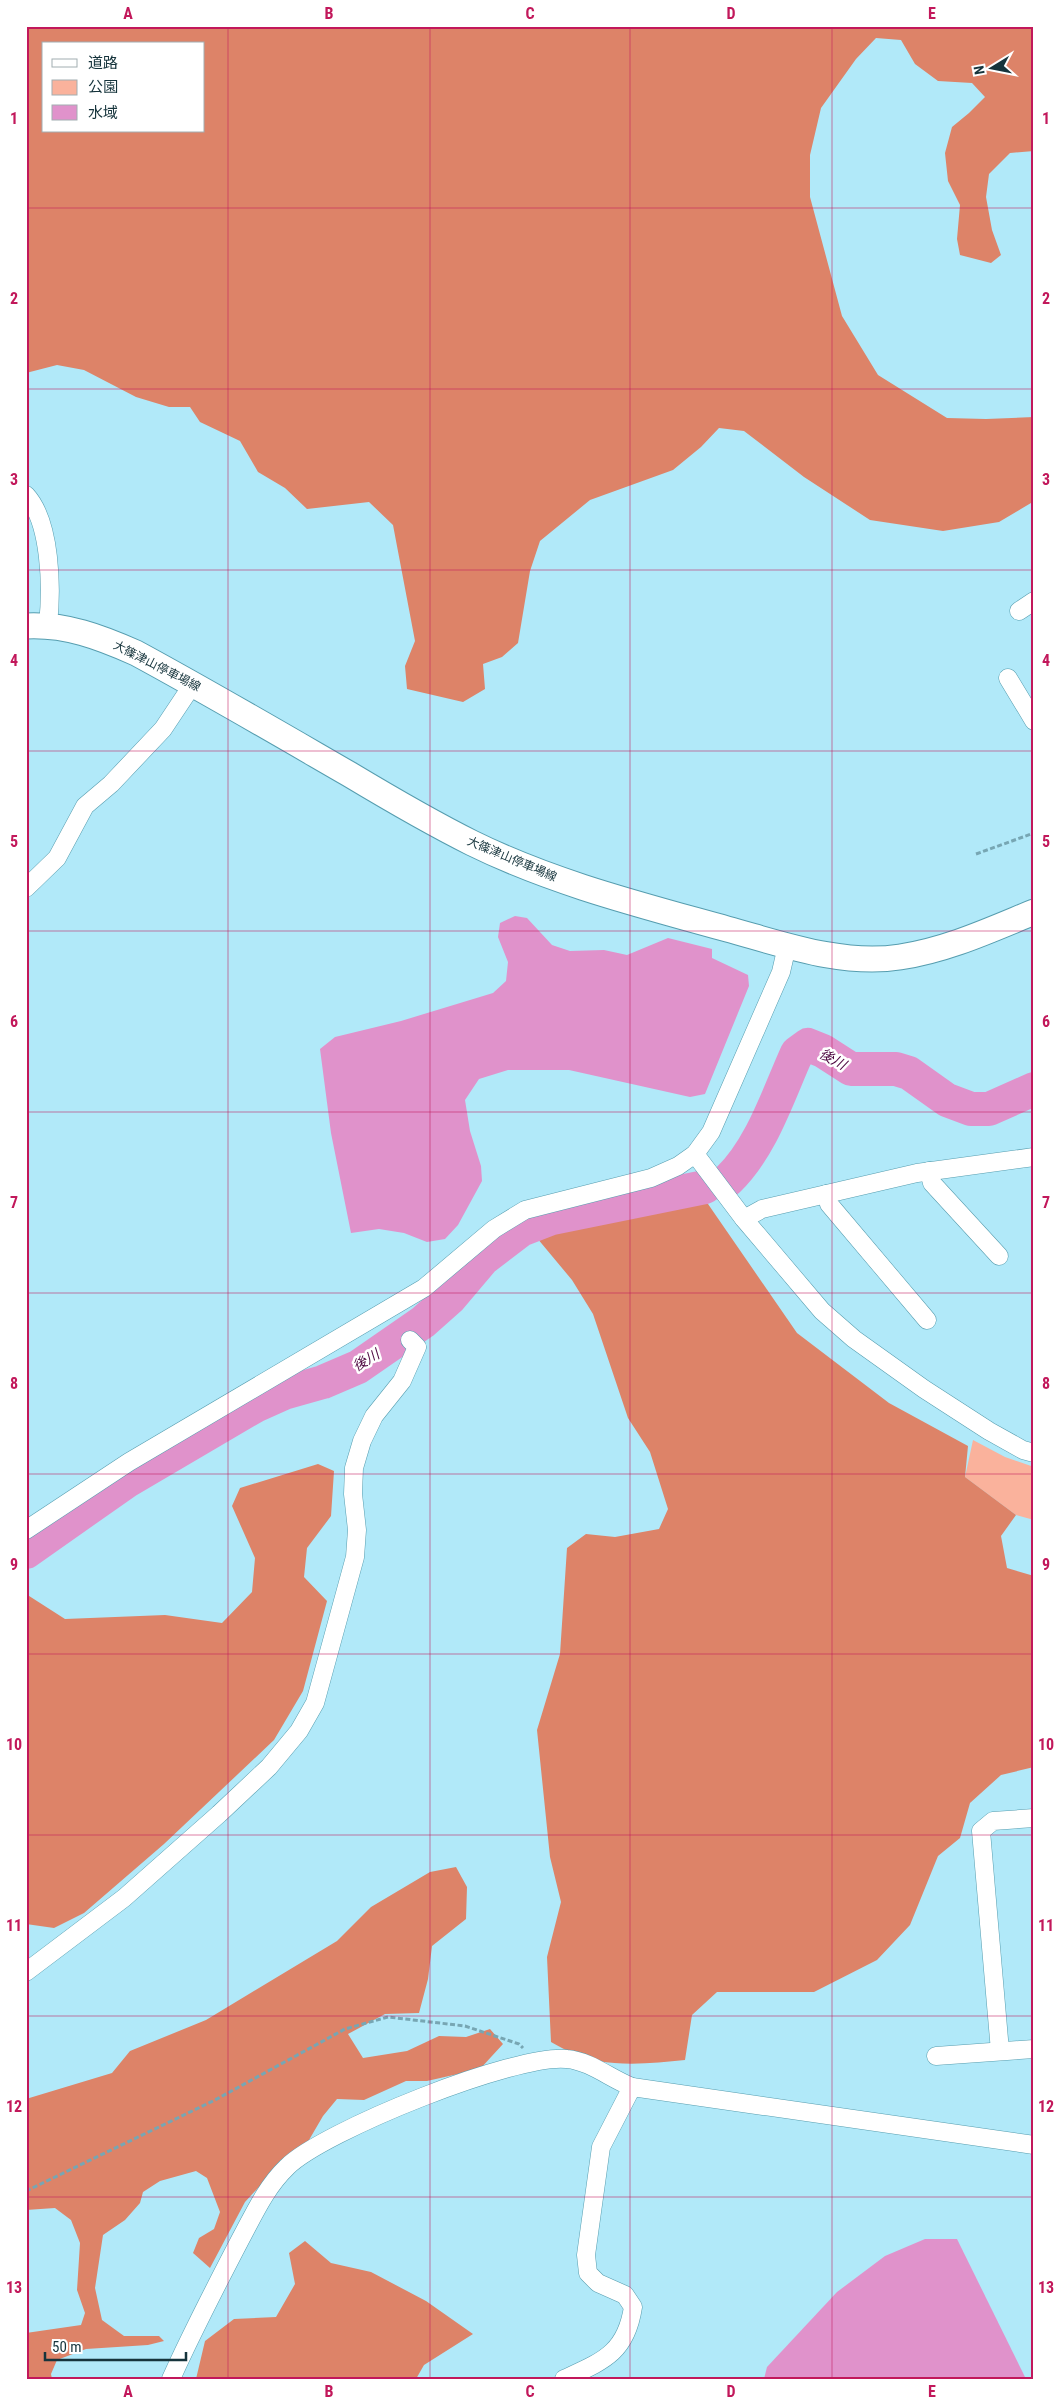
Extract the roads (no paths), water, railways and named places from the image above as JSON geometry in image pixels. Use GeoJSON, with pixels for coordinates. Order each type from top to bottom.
{"type":"FeatureCollection","features":[{"type":"Feature","properties":{"kind":"main road","name":"大篠津山停車場線"},"geometry":{"type":"LineString","coordinates":[[37,625],[94,635],[136,653],[473,844],[540,873],[606,895],[787,946],[856,959],[898,958],[962,942],[1034,912]]}},
{"type":"Feature","properties":{"kind":"street"},"geometry":{"type":"LineString","coordinates":[[26,495],[39,513],[47,545],[37,625]]}},
{"type":"Feature","properties":{"kind":"street"},"geometry":{"type":"LineString","coordinates":[[1019,611],[1034,601]]}},
{"type":"Feature","properties":{"kind":"street"},"geometry":{"type":"LineString","coordinates":[[1008,678],[1034,721]]}},
{"type":"Feature","properties":{"kind":"street"},"geometry":{"type":"LineString","coordinates":[[26,888],[57,858],[85,806],[111,784],[163,729],[193,684]]}},
{"type":"Feature","properties":{"kind":"street"},"geometry":{"type":"LineString","coordinates":[[26,1530],[129,1462],[424,1288],[494,1228],[525,1210],[651,1178],[678,1166],[695,1154],[710,1132],[781,972],[787,946]]}},
{"type":"Feature","properties":{"kind":"street"},"geometry":{"type":"LineString","coordinates":[[695,1154],[744,1219],[822,1311],[854,1339],[924,1389],[981,1426],[1023,1450],[1034,1453]]}},
{"type":"Feature","properties":{"kind":"street"},"geometry":{"type":"LineString","coordinates":[[744,1219],[762,1209],[929,1171],[1034,1157]]}},
{"type":"Feature","properties":{"kind":"street"},"geometry":{"type":"LineString","coordinates":[[929,1171],[932,1183],[999,1256]]}},
{"type":"Feature","properties":{"kind":"street"},"geometry":{"type":"LineString","coordinates":[[826,1194],[829,1204],[927,1320]]}},
{"type":"Feature","properties":{"kind":"street"},"geometry":{"type":"LineString","coordinates":[[26,1972],[124,1898],[219,1814],[269,1767],[303,1724],[316,1703],[355,1557],[357,1530],[353,1494],[357,1459],[362,1441],[374,1416],[402,1381],[414,1359],[417,1347],[410,1340]]}},
{"type":"Feature","properties":{"kind":"street"},"geometry":{"type":"LineString","coordinates":[[1000,2051],[981,1831],[993,1821],[1034,1818]]}},
{"type":"Feature","properties":{"kind":"street"},"geometry":{"type":"LineString","coordinates":[[936,2056],[1034,2049]]}},
{"type":"Feature","properties":{"kind":"street"},"geometry":{"type":"LineString","coordinates":[[171,2379],[217,2283],[267,2189],[288,2166],[322,2143],[381,2114],[485,2075],[534,2062],[566,2058],[589,2065],[615,2080],[632,2087],[1034,2145]]}},
{"type":"Feature","properties":{"kind":"street"},"geometry":{"type":"LineString","coordinates":[[564,2379],[597,2364],[619,2347],[630,2325],[633,2307],[625,2295],[598,2283],[588,2273],[586,2255],[594,2209],[601,2147],[632,2087]]}},
{"type":"Feature","properties":{"kind":"water"},"geometry":{"type":"Polygon","coordinates":[[[515,916],[527,918],[552,945],[570,951],[604,950],[627,955],[668,938],[712,949],[712,958],[748,975],[749,986],[705,1094],[690,1097],[569,1070],[508,1070],[479,1079],[465,1100],[470,1131],[481,1166],[482,1181],[458,1225],[445,1239],[427,1242],[404,1233],[379,1229],[351,1233],[331,1133],[320,1049],[335,1037],[401,1021],[493,993],[506,981],[508,962],[498,937],[500,923],[515,916]]]}},
{"type":"Feature","properties":{"kind":"water"},"geometry":{"type":"Polygon","coordinates":[[[925,2239],[957,2239],[1026,2379],[764,2379],[767,2367],[837,2292],[885,2256],[925,2239]]]}},
{"type":"Feature","properties":{"kind":"waterway","name":"後川"},"geometry":{"type":"LineString","coordinates":[[728,1180],[740,1167],[760,1136],[797,1053],[808,1045],[823,1051],[851,1069],[896,1069],[909,1073],[947,1100],[971,1109],[989,1109],[1034,1089]]}},
{"type":"Feature","properties":{"kind":"waterway","name":"後川"},"geometry":{"type":"LineString","coordinates":[[26,1552],[127,1481],[255,1406],[284,1393],[323,1382],[358,1367],[423,1322],[450,1298],[483,1259],[521,1230],[552,1218],[705,1187]]}}]}
